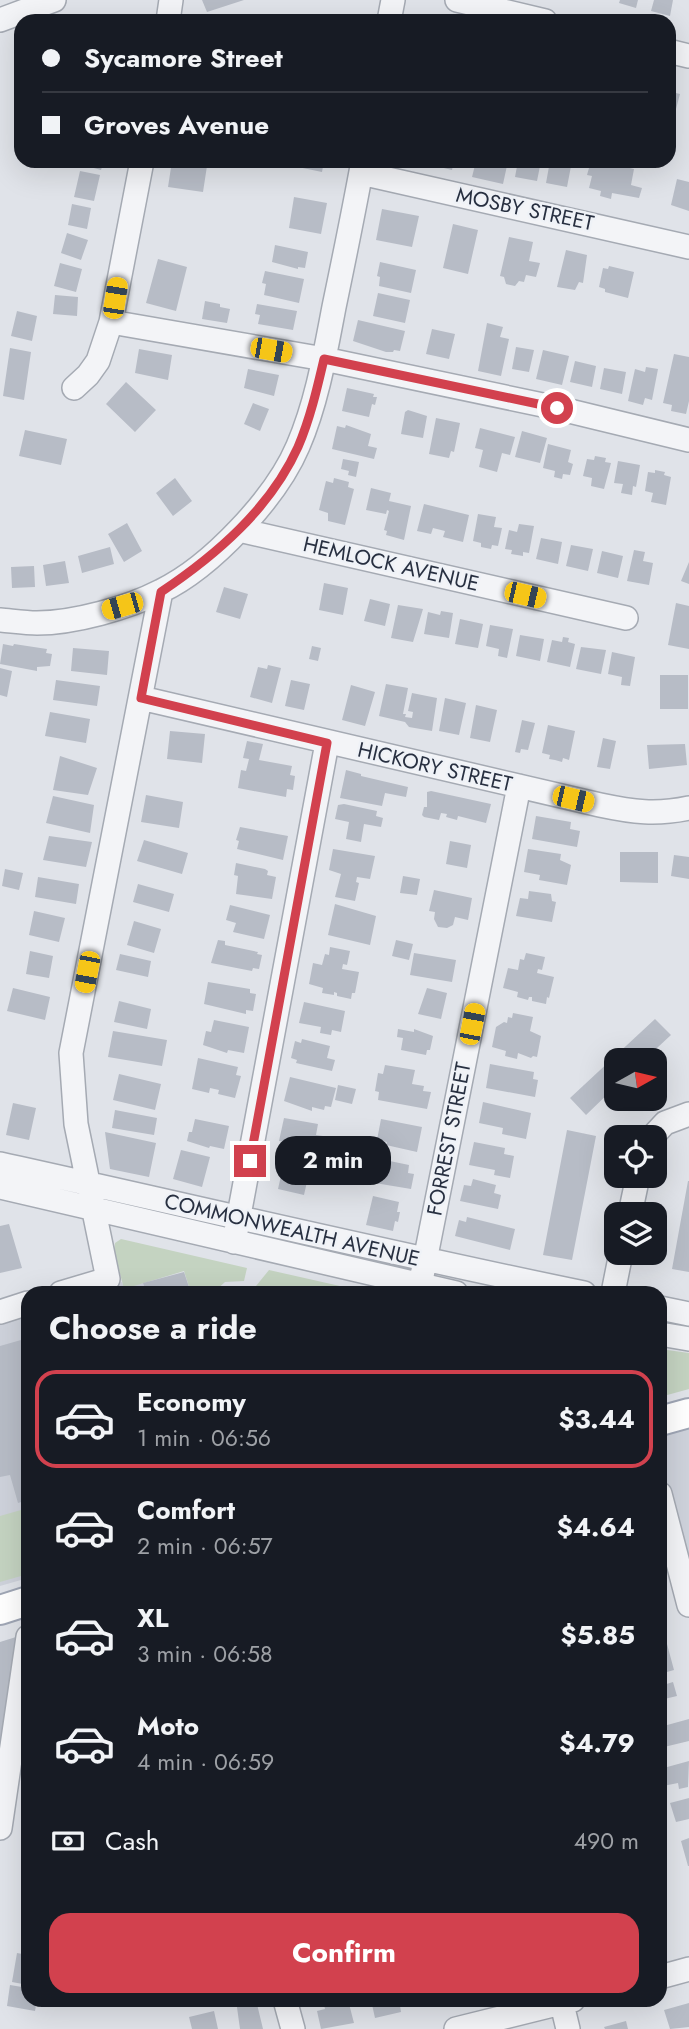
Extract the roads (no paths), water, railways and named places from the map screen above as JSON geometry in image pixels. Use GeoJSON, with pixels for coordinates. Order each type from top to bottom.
{"type":"FeatureCollection","features":[{"type":"Feature","properties":{"kind":"main road"},"geometry":{"type":"LineString","coordinates":[[667,1419],[689,1413]]}},
{"type":"Feature","properties":{"kind":"main road"},"geometry":{"type":"LineString","coordinates":[[0,1609],[21,1603]]}},
{"type":"Feature","properties":{"kind":"street"},"geometry":{"type":"LineString","coordinates":[[16,14],[54,0]]}},
{"type":"Feature","properties":{"kind":"street"},"geometry":{"type":"LineString","coordinates":[[457,0],[516,14]]}},
{"type":"Feature","properties":{"kind":"street"},"geometry":{"type":"LineString","coordinates":[[74,388],[98,361],[111,322],[141,168]]}},
{"type":"Feature","properties":{"kind":"street"},"geometry":{"type":"LineString","coordinates":[[0,620],[38,623],[66,619],[122,606],[161,592],[199,565],[239,530],[277,483],[297,450],[309,420],[324,359],[362,168]]}},
{"type":"Feature","properties":{"kind":"street","name":"MOSBY STREET"},"geometry":{"type":"LineString","coordinates":[[366,168],[689,247]]}},
{"type":"Feature","properties":{"kind":"street"},"geometry":{"type":"LineString","coordinates":[[111,322],[324,359],[557,408],[689,440]]}},
{"type":"Feature","properties":{"kind":"street","name":"HEMLOCK AVENUE"},"geometry":{"type":"LineString","coordinates":[[239,530],[626,618]]}},
{"type":"Feature","properties":{"kind":"street"},"geometry":{"type":"LineString","coordinates":[[110,1286],[87,1184],[75,1114],[71,1053],[161,592]]}},
{"type":"Feature","properties":{"kind":"street","name":"HICKORY STREET"},"geometry":{"type":"LineString","coordinates":[[141,698],[642,814],[689,808]]}},
{"type":"Feature","properties":{"kind":"street"},"geometry":{"type":"LineString","coordinates":[[234,1242],[327,743]]}},
{"type":"Feature","properties":{"kind":"street","name":"FORREST STREET"},"geometry":{"type":"LineString","coordinates":[[420,1286],[519,786]]}},
{"type":"Feature","properties":{"kind":"street"},"geometry":{"type":"LineString","coordinates":[[663,1125],[689,1114]]}},
{"type":"Feature","properties":{"kind":"street","name":"COMMONWEALTH AVENUE"},"geometry":{"type":"LineString","coordinates":[[0,1164],[239,1216],[424,1261],[549,1286]]}},
{"type":"Feature","properties":{"kind":"street","name":"COMMONWEALTH AVENUE"},"geometry":{"type":"LineString","coordinates":[[0,1187],[420,1286]]}},
{"type":"Feature","properties":{"kind":"street"},"geometry":{"type":"LineString","coordinates":[[614,1286],[619,1265]]}},
{"type":"Feature","properties":{"kind":"street"},"geometry":{"type":"LineString","coordinates":[[0,1312],[21,1305]]}},
{"type":"Feature","properties":{"kind":"street"},"geometry":{"type":"LineString","coordinates":[[667,1309],[689,1314]]}},
{"type":"Feature","properties":{"kind":"street"},"geometry":{"type":"LineString","coordinates":[[667,1335],[689,1339]]}},
{"type":"Feature","properties":{"kind":"street"},"geometry":{"type":"LineString","coordinates":[[667,1521],[689,1605]]}},
{"type":"Feature","properties":{"kind":"street"},"geometry":{"type":"LineString","coordinates":[[0,1828],[21,1685]]}},
{"type":"Feature","properties":{"kind":"street"},"geometry":{"type":"LineString","coordinates":[[667,1975],[689,1969]]}},
{"type":"Feature","properties":{"kind":"street"},"geometry":{"type":"LineString","coordinates":[[287,2007],[293,2029]]}},
{"type":"Feature","properties":{"kind":"street"},"geometry":{"type":"LineString","coordinates":[[456,2029],[542,2007]]}},
{"type":"Feature","properties":{"kind":"street"},"geometry":{"type":"LineString","coordinates":[[566,2007],[568,2029]]}}]}
